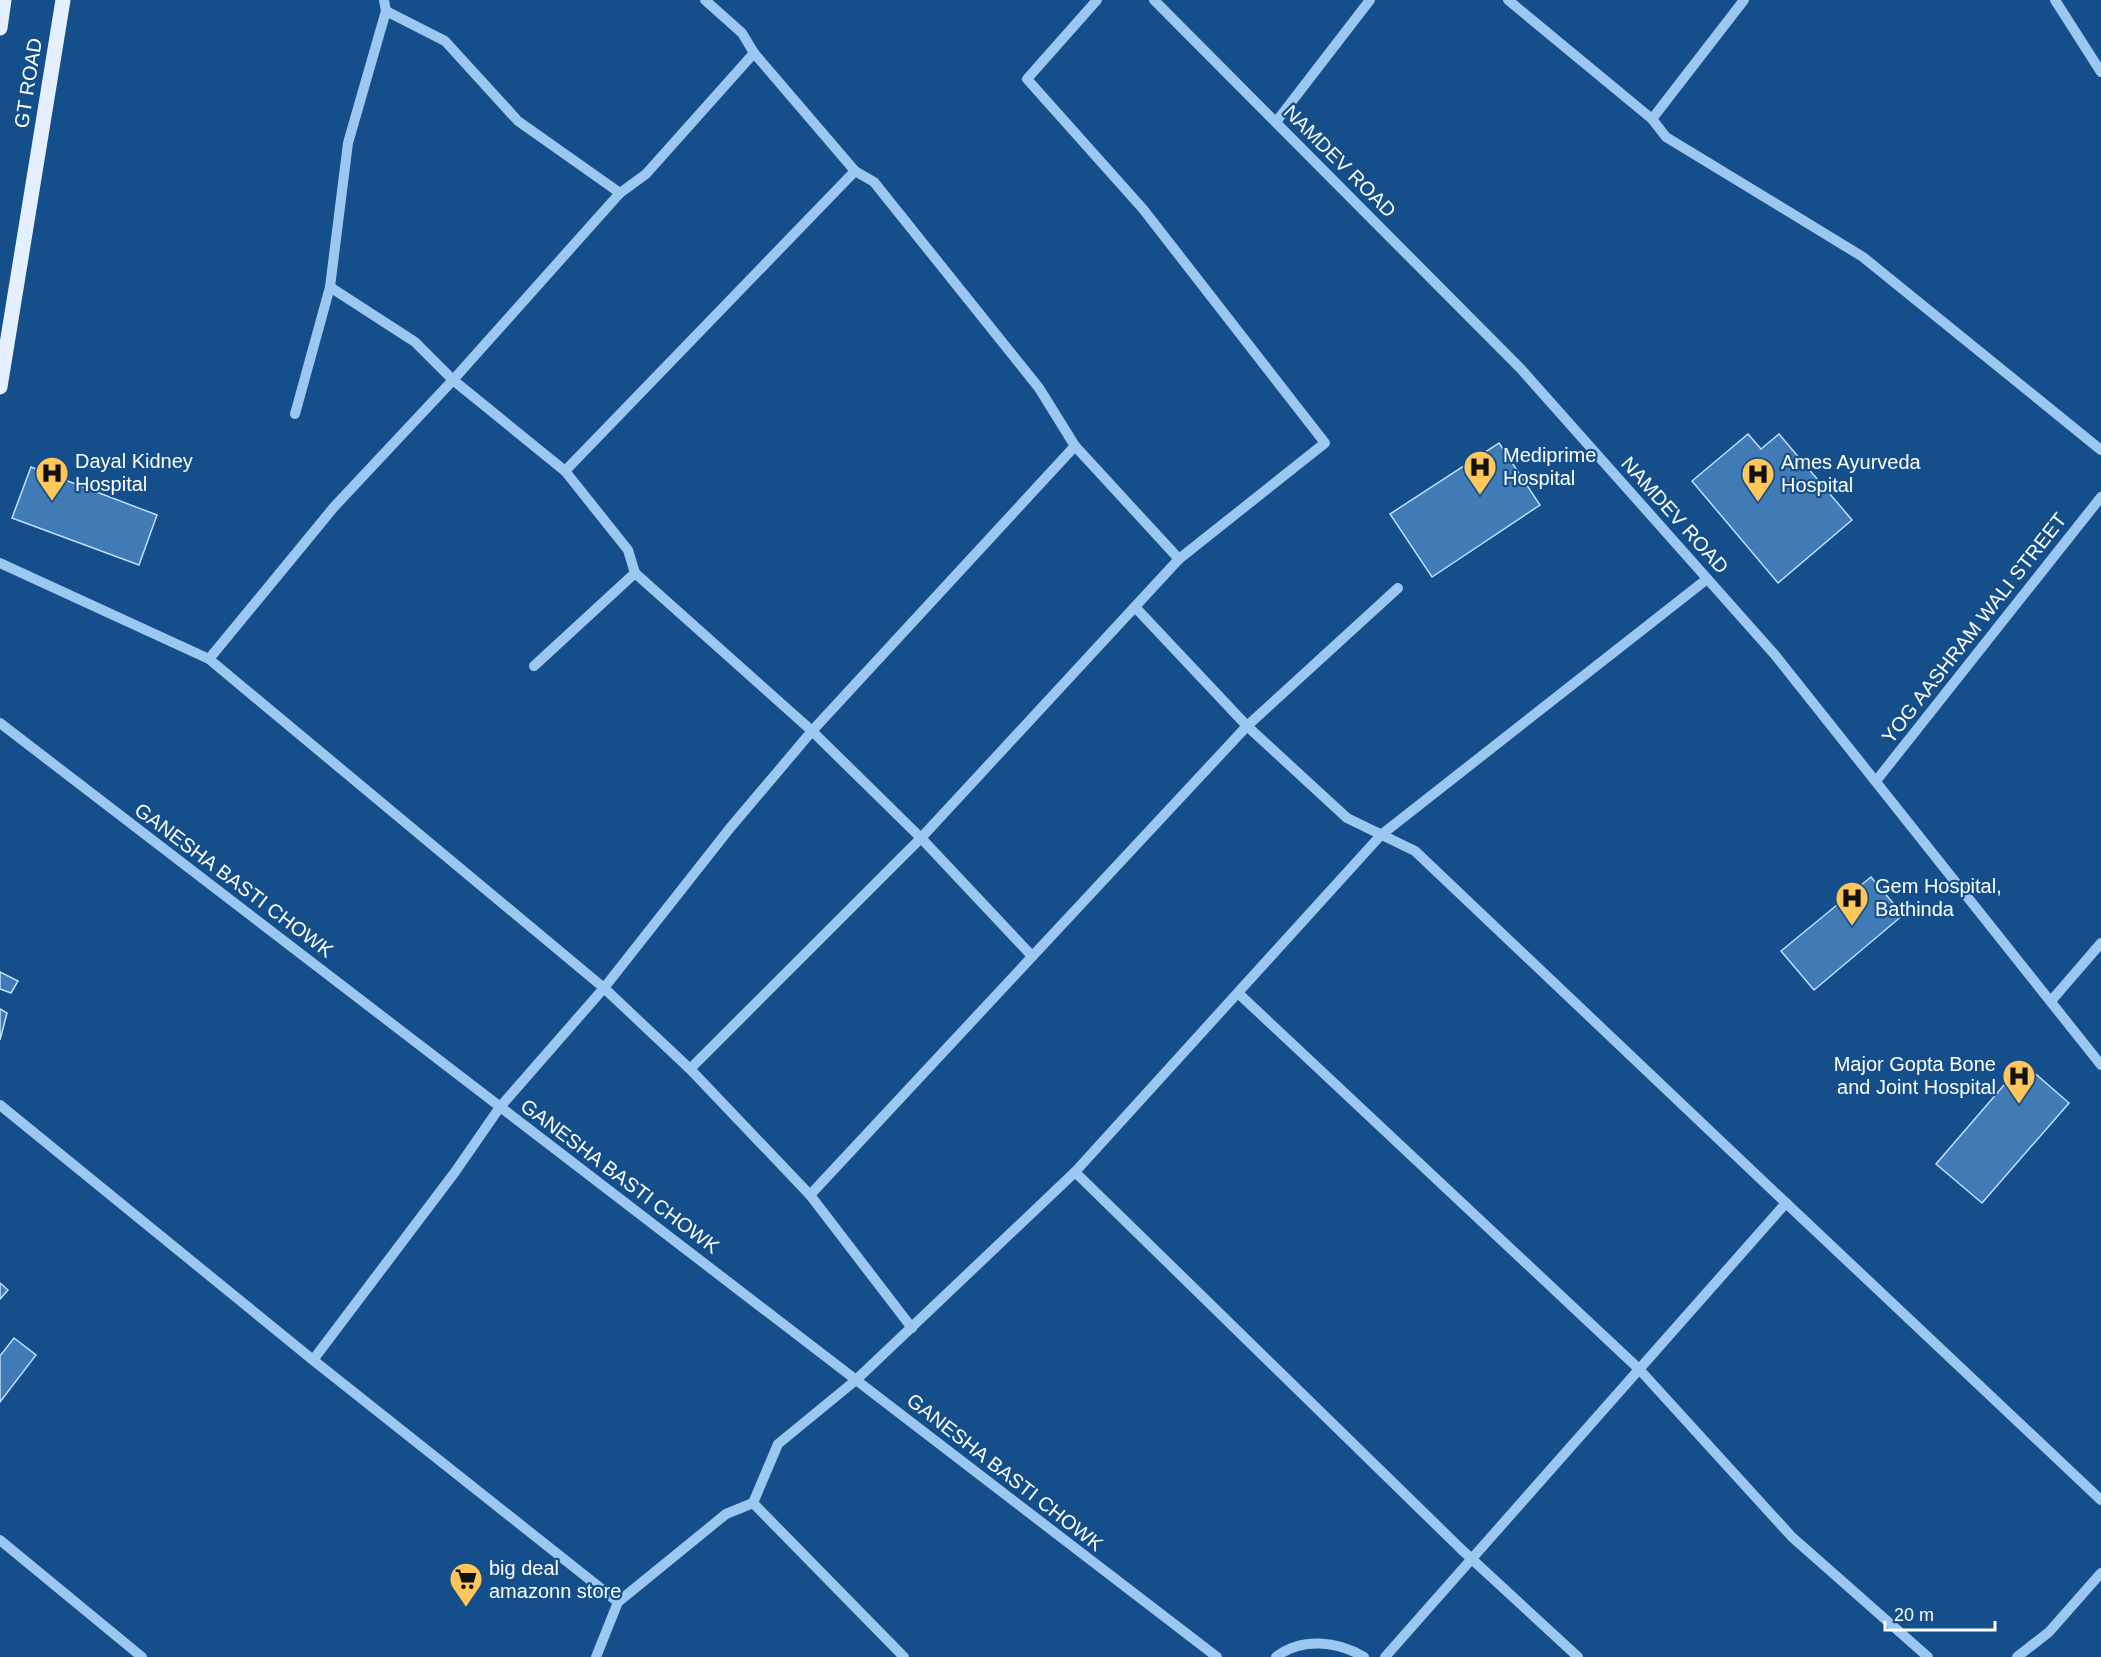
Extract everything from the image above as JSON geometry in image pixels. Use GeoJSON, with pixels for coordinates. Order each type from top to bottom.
{"type":"FeatureCollection","features":[{"type":"Feature","properties":{"kind":"main road"},"geometry":{"type":"LineString","coordinates":[[0,28],[4,0]]}},
{"type":"Feature","properties":{"kind":"main road","name":"GT ROAD"},"geometry":{"type":"LineString","coordinates":[[0,387],[63,0]]}},
{"type":"Feature","properties":{"kind":"street"},"geometry":{"type":"LineString","coordinates":[[705,0],[742,33],[754,53],[855,171],[874,183],[1039,388],[1075,446],[1179,560]]}},
{"type":"Feature","properties":{"kind":"street"},"geometry":{"type":"LineString","coordinates":[[690,1069],[921,838],[1179,560],[1325,443],[1143,210],[1027,79],[1097,0]]}},
{"type":"Feature","properties":{"kind":"street","name":"NAMDEV ROAD"},"geometry":{"type":"LineString","coordinates":[[1154,0],[1521,369],[1775,655],[2101,1065]]}},
{"type":"Feature","properties":{"kind":"street"},"geometry":{"type":"LineString","coordinates":[[1275,122],[1370,0]]}},
{"type":"Feature","properties":{"kind":"street"},"geometry":{"type":"LineString","coordinates":[[1508,0],[1652,119],[1666,137],[1863,257],[2101,450]]}},
{"type":"Feature","properties":{"kind":"street"},"geometry":{"type":"LineString","coordinates":[[1652,119],[1744,0]]}},
{"type":"Feature","properties":{"kind":"street"},"geometry":{"type":"LineString","coordinates":[[2055,0],[2101,72]]}},
{"type":"Feature","properties":{"kind":"street"},"geometry":{"type":"LineString","coordinates":[[295,414],[330,286],[348,142],[385,5],[445,41],[518,121],[620,193]]}},
{"type":"Feature","properties":{"kind":"street"},"geometry":{"type":"LineString","coordinates":[[209,659],[334,507],[453,380],[620,193],[646,174],[754,53]]}},
{"type":"Feature","properties":{"kind":"street"},"geometry":{"type":"LineString","coordinates":[[566,471],[855,171]]}},
{"type":"Feature","properties":{"kind":"street"},"geometry":{"type":"LineString","coordinates":[[330,286],[415,342],[453,380],[566,471],[628,550],[634,573],[812,731],[921,838],[1032,956]]}},
{"type":"Feature","properties":{"kind":"street"},"geometry":{"type":"LineString","coordinates":[[313,1360],[455,1172],[500,1107],[603,988],[730,828],[812,731],[1075,446]]}},
{"type":"Feature","properties":{"kind":"street","name":"YOG AASHRAM WALI STREET"},"geometry":{"type":"LineString","coordinates":[[1876,781],[2101,497]]}},
{"type":"Feature","properties":{"kind":"street"},"geometry":{"type":"LineString","coordinates":[[0,562],[209,659],[603,988],[690,1069],[810,1195],[912,1328]]}},
{"type":"Feature","properties":{"kind":"street"},"geometry":{"type":"LineString","coordinates":[[534,666],[634,573]]}},
{"type":"Feature","properties":{"kind":"street"},"geometry":{"type":"LineString","coordinates":[[596,1657],[618,1602],[726,1514],[753,1503],[778,1444],[856,1380],[1075,1172],[1381,835],[1707,579]]}},
{"type":"Feature","properties":{"kind":"street"},"geometry":{"type":"LineString","coordinates":[[810,1195],[1247,726],[1398,588]]}},
{"type":"Feature","properties":{"kind":"street"},"geometry":{"type":"LineString","coordinates":[[1134,607],[1247,726],[1347,818],[1415,851],[2101,1500]]}},
{"type":"Feature","properties":{"kind":"street","name":"GANESHA BASTI CHOWK"},"geometry":{"type":"LineString","coordinates":[[0,723],[1217,1657]]}},
{"type":"Feature","properties":{"kind":"street"},"geometry":{"type":"LineString","coordinates":[[2051,1001],[2101,943]]}},
{"type":"Feature","properties":{"kind":"street"},"geometry":{"type":"LineString","coordinates":[[1238,993],[1639,1369],[1792,1537],[1928,1657]]}},
{"type":"Feature","properties":{"kind":"street"},"geometry":{"type":"LineString","coordinates":[[0,1105],[313,1360],[618,1602]]}},
{"type":"Feature","properties":{"kind":"street"},"geometry":{"type":"LineString","coordinates":[[1075,1172],[1472,1558],[1578,1657]]}},
{"type":"Feature","properties":{"kind":"street"},"geometry":{"type":"LineString","coordinates":[[1385,1657],[1786,1203]]}},
{"type":"Feature","properties":{"kind":"street"},"geometry":{"type":"LineString","coordinates":[[753,1503],[904,1657]]}},
{"type":"Feature","properties":{"kind":"street"},"geometry":{"type":"LineString","coordinates":[[0,1540],[142,1657]]}},
{"type":"Feature","properties":{"kind":"street"},"geometry":{"type":"LineString","coordinates":[[2017,1657],[2049,1632],[2101,1573]]}},
{"type":"Feature","properties":{"kind":"street"},"geometry":{"type":"LineString","coordinates":[[1276,1657],[1286,1649],[1310,1643],[1339,1646],[1364,1657]]}},
{"type":"Feature","properties":{"kind":"building"},"geometry":{"type":"Polygon","coordinates":[[[1748,434],[1761,449],[1779,434],[1852,520],[1778,583],[1692,481],[1748,434]]]}},
{"type":"Feature","properties":{"kind":"building"},"geometry":{"type":"Polygon","coordinates":[[[1499,443],[1540,505],[1432,577],[1390,514],[1499,443]]]}},
{"type":"Feature","properties":{"kind":"building"},"geometry":{"type":"Polygon","coordinates":[[[31,467],[157,515],[139,565],[12,518],[31,467]]]}},
{"type":"Feature","properties":{"kind":"building"},"geometry":{"type":"Polygon","coordinates":[[[1871,877],[1903,915],[1814,990],[1781,951],[1871,877]]]}},
{"type":"Feature","properties":{"kind":"building"},"geometry":{"type":"Polygon","coordinates":[[[0,972],[18,981],[11,993],[0,989],[0,972]]]}},
{"type":"Feature","properties":{"kind":"building"},"geometry":{"type":"Polygon","coordinates":[[[0,1009],[7,1013],[0,1040],[0,1009]]]}},
{"type":"Feature","properties":{"kind":"building"},"geometry":{"type":"Polygon","coordinates":[[[2023,1063],[2069,1103],[1982,1203],[1936,1164],[2023,1063]]]}},
{"type":"Feature","properties":{"kind":"building"},"geometry":{"type":"Polygon","coordinates":[[[0,1283],[8,1290],[0,1299],[0,1283]]]}},
{"type":"Feature","properties":{"kind":"building"},"geometry":{"type":"Polygon","coordinates":[[[14,1338],[36,1355],[0,1402],[0,1356],[14,1338]]]}},
{"type":"Feature","properties":{"kind":"place","name":"Mediprime Hospital"},"geometry":{"type":"Point","coordinates":[1480,496]}},
{"type":"Feature","properties":{"kind":"place","name":"Dayal Kidney Hospital"},"geometry":{"type":"Point","coordinates":[52,502]}},
{"type":"Feature","properties":{"kind":"place","name":"Ames Ayurveda Hospital"},"geometry":{"type":"Point","coordinates":[1758,503]}},
{"type":"Feature","properties":{"kind":"place","name":"Gem Hospital, Bathinda"},"geometry":{"type":"Point","coordinates":[1852,927]}},
{"type":"Feature","properties":{"kind":"place","name":"Major Gopta Bone and Joint Hospital"},"geometry":{"type":"Point","coordinates":[2019,1105]}},
{"type":"Feature","properties":{"kind":"place","name":"big deal amazonn store"},"geometry":{"type":"Point","coordinates":[466,1608]}}]}
